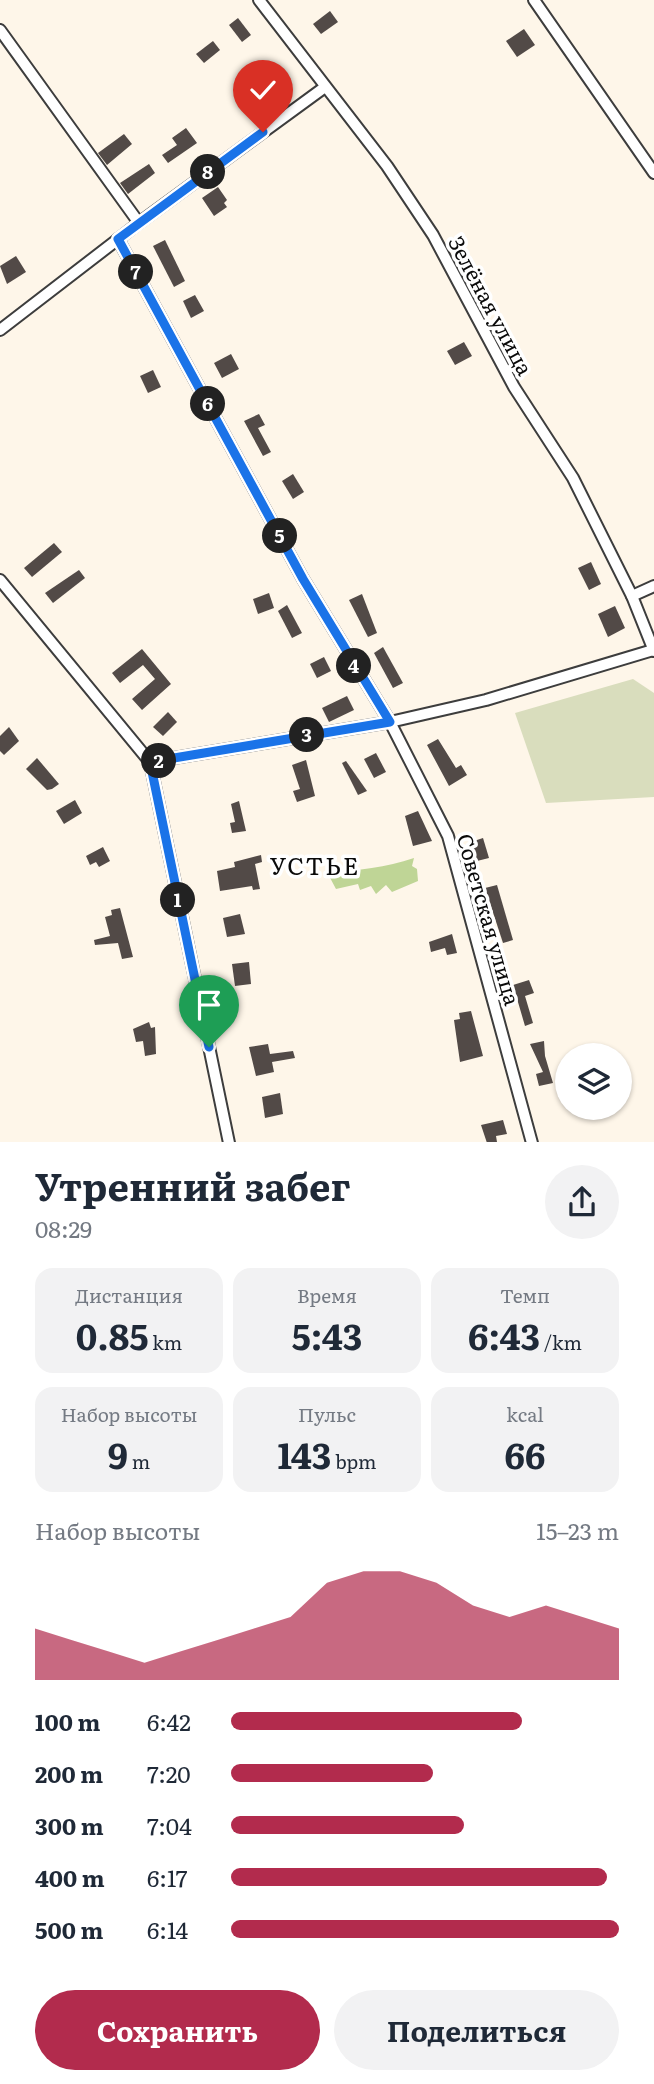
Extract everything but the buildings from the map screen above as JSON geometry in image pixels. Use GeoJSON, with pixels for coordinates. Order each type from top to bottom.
{"type":"FeatureCollection","features":[{"type":"Feature","properties":{"kind":"street","name":"Зелёная улица"},"geometry":{"type":"LineString","coordinates":[[259,0],[387,166],[433,235],[514,387],[573,478],[632,596],[654,651]]}},
{"type":"Feature","properties":{"kind":"street"},"geometry":{"type":"LineString","coordinates":[[534,0],[654,173]]}},
{"type":"Feature","properties":{"kind":"street"},"geometry":{"type":"LineString","coordinates":[[0,30],[139,223]]}},
{"type":"Feature","properties":{"kind":"street"},"geometry":{"type":"LineString","coordinates":[[0,330],[139,223],[325,88]]}},
{"type":"Feature","properties":{"kind":"street","name":"Советская улица"},"geometry":{"type":"LineString","coordinates":[[118,239],[303,579],[390,722],[449,836],[532,1142]]}},
{"type":"Feature","properties":{"kind":"street"},"geometry":{"type":"LineString","coordinates":[[0,580],[150,762],[229,1142]]}},
{"type":"Feature","properties":{"kind":"street"},"geometry":{"type":"LineString","coordinates":[[632,596],[654,586]]}},
{"type":"Feature","properties":{"kind":"street"},"geometry":{"type":"LineString","coordinates":[[150,762],[390,722],[486,700],[654,651]]}},
{"type":"Feature","properties":{"kind":"green space"},"geometry":{"type":"Polygon","coordinates":[[[633,679],[654,693],[654,797],[546,803],[515,713],[633,679]]]}},
{"type":"Feature","properties":{"kind":"green space"},"geometry":{"type":"Polygon","coordinates":[[[414,858],[412,866],[417,869],[418,881],[392,892],[386,885],[376,894],[371,886],[360,890],[358,884],[336,889],[328,874],[382,866],[414,858]]]}},
{"type":"Feature","properties":{"kind":"district","name":"УСТЬЕ"},"geometry":{"type":"Point","coordinates":[315,864]}},
{"type":"Feature","properties":{"kind":"route"},"geometry":{"type":"LineString","coordinates":[[209,1047],[150,762],[390,722],[303,579],[118,239],[263,132]]}}]}
